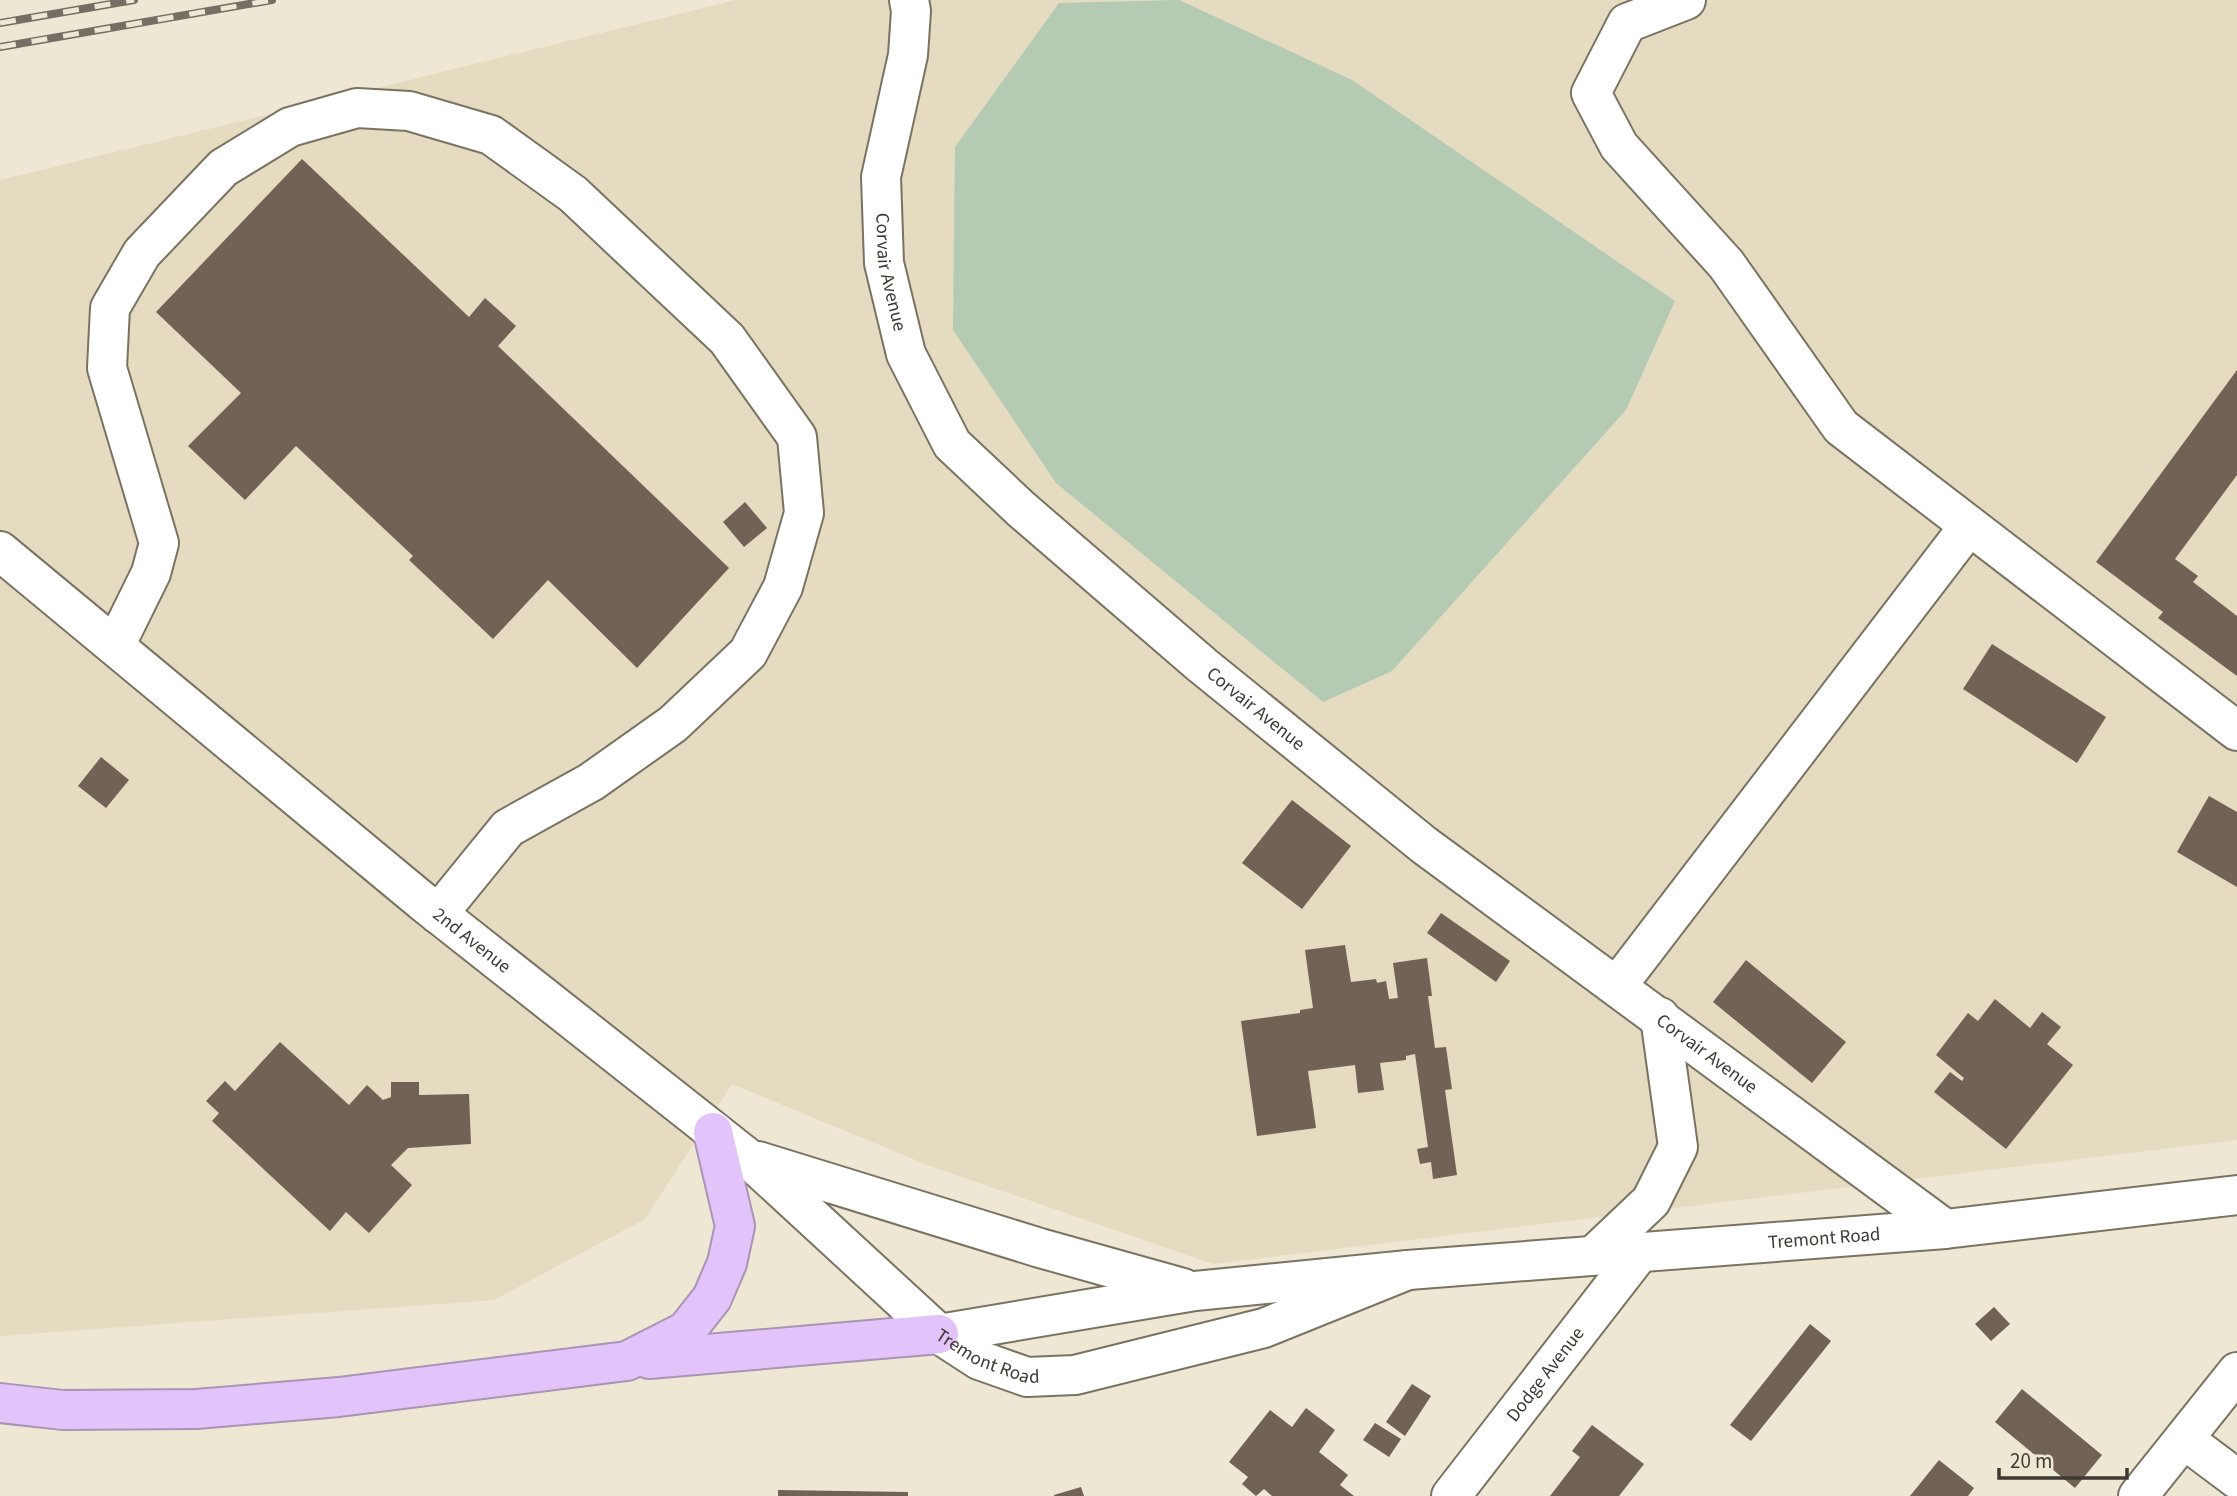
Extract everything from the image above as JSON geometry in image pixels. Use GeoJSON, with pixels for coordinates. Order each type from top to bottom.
{"type":"FeatureCollection","features":[{"type":"Feature","properties":{"kind":"highway"},"geometry":{"type":"LineString","coordinates":[[627,1361],[686,1331],[712,1298],[727,1263],[735,1226],[713,1132]]}},
{"type":"Feature","properties":{"kind":"highway"},"geometry":{"type":"LineString","coordinates":[[0,1403],[63,1410],[196,1409],[339,1397],[627,1361],[939,1334]]}},
{"type":"Feature","properties":{"kind":"street","name":"Corvair Avenue"},"geometry":{"type":"LineString","coordinates":[[909,0],[911,10],[908,55],[881,177],[884,263],[906,354],[953,444],[1021,509],[1202,666],[1424,845],[1945,1229]]}},
{"type":"Feature","properties":{"kind":"street"},"geometry":{"type":"LineString","coordinates":[[1686,0],[1627,23],[1591,93],[1619,146],[1726,264],[1841,427],[2237,731]]}},
{"type":"Feature","properties":{"kind":"street"},"geometry":{"type":"LineString","coordinates":[[115,646],[151,573],[159,543],[107,368],[110,308],[142,253],[223,167],[289,127],[357,108],[410,111],[491,135],[573,194],[727,339],[797,437],[804,513],[783,587],[748,653],[673,724],[591,782],[508,828],[438,914]]}},
{"type":"Feature","properties":{"kind":"street"},"geometry":{"type":"LineString","coordinates":[[1617,986],[1969,526]]}},
{"type":"Feature","properties":{"kind":"street","name":"2nd Avenue"},"geometry":{"type":"LineString","coordinates":[[0,551],[438,914],[749,1159],[939,1334]]}},
{"type":"Feature","properties":{"kind":"street"},"geometry":{"type":"LineString","coordinates":[[1594,1255],[1651,1201],[1678,1147],[1660,1017]]}},
{"type":"Feature","properties":{"kind":"street"},"geometry":{"type":"LineString","coordinates":[[749,1159],[1040,1248],[1195,1291]]}},
{"type":"Feature","properties":{"kind":"street","name":"Tremont Road"},"geometry":{"type":"LineString","coordinates":[[939,1334],[1195,1291],[1408,1270],[1945,1229],[2237,1195]]}},
{"type":"Feature","properties":{"kind":"street","name":"Dodge Avenue"},"geometry":{"type":"LineString","coordinates":[[1451,1496],[1640,1252]]}},
{"type":"Feature","properties":{"kind":"street","name":"Tremont Road"},"geometry":{"type":"LineString","coordinates":[[939,1334],[979,1360],[1027,1377],[1075,1375],[1264,1328],[1408,1270]]}},
{"type":"Feature","properties":{"kind":"street"},"geometry":{"type":"LineString","coordinates":[[2138,1496],[2237,1373]]}},
{"type":"Feature","properties":{"kind":"street"},"geometry":{"type":"LineString","coordinates":[[2185,1440],[2237,1479]]}},
{"type":"Feature","properties":{"kind":"shaded area"},"geometry":{"type":"Polygon","coordinates":[[[736,0],[2237,0],[2237,1140],[1213,1264],[930,1166],[732,1084],[645,1219],[494,1300],[0,1336],[0,180],[736,0]]]}},
{"type":"Feature","properties":{"kind":"green space"},"geometry":{"type":"Polygon","coordinates":[[[1179,0],[1352,80],[1675,301],[1626,410],[1392,671],[1323,702],[1056,483],[953,330],[955,147],[1059,3],[1179,0]]]}},
{"type":"Feature","properties":{"kind":"building"},"geometry":{"type":"Polygon","coordinates":[[[302,159],[469,317],[485,298],[516,326],[498,346],[729,568],[637,668],[548,580],[493,639],[409,560],[413,556],[296,446],[245,500],[188,446],[241,393],[156,312],[302,159]]]}},
{"type":"Feature","properties":{"kind":"building"},"geometry":{"type":"Polygon","coordinates":[[[2237,370],[2237,475],[2175,559],[2198,576],[2193,582],[2237,616],[2237,676],[2158,618],[2163,612],[2096,562],[2237,370]]]}},
{"type":"Feature","properties":{"kind":"building"},"geometry":{"type":"Polygon","coordinates":[[[745,502],[767,528],[744,547],[723,522],[745,502]]]}},
{"type":"Feature","properties":{"kind":"building"},"geometry":{"type":"Polygon","coordinates":[[[1992,644],[2106,717],[2077,763],[1963,689],[1992,644]]]}},
{"type":"Feature","properties":{"kind":"building"},"geometry":{"type":"Polygon","coordinates":[[[101,757],[129,780],[106,808],[78,786],[101,757]]]}},
{"type":"Feature","properties":{"kind":"building"},"geometry":{"type":"Polygon","coordinates":[[[2209,796],[2237,812],[2237,887],[2177,852],[2209,796]]]}},
{"type":"Feature","properties":{"kind":"building"},"geometry":{"type":"Polygon","coordinates":[[[1292,800],[1351,846],[1302,909],[1242,863],[1292,800]]]}},
{"type":"Feature","properties":{"kind":"building"},"geometry":{"type":"Polygon","coordinates":[[[1441,913],[1510,961],[1496,982],[1427,933],[1441,913]]]}},
{"type":"Feature","properties":{"kind":"building"},"geometry":{"type":"Polygon","coordinates":[[[1345,945],[1351,982],[1376,979],[1377,983],[1386,981],[1389,999],[1398,998],[1393,963],[1427,958],[1432,996],[1428,996],[1435,1048],[1446,1047],[1452,1089],[1445,1090],[1457,1175],[1433,1179],[1431,1162],[1420,1164],[1417,1149],[1428,1147],[1415,1054],[1406,1056],[1406,1060],[1380,1063],[1384,1090],[1358,1093],[1355,1065],[1308,1071],[1316,1128],[1257,1136],[1241,1021],[1300,1013],[1300,1010],[1313,1008],[1305,950],[1345,945]]]}},
{"type":"Feature","properties":{"kind":"building"},"geometry":{"type":"Polygon","coordinates":[[[1746,960],[1846,1042],[1812,1083],[1713,1002],[1746,960]]]}},
{"type":"Feature","properties":{"kind":"building"},"geometry":{"type":"Polygon","coordinates":[[[1995,999],[2030,1028],[2042,1012],[2061,1027],[2047,1044],[2073,1065],[2006,1149],[1934,1092],[1950,1072],[1962,1081],[1964,1078],[1936,1055],[1968,1013],[1978,1021],[1995,999]]]}},
{"type":"Feature","properties":{"kind":"building"},"geometry":{"type":"Polygon","coordinates":[[[280,1042],[349,1105],[367,1085],[383,1100],[391,1097],[391,1082],[419,1082],[419,1095],[469,1094],[471,1144],[408,1148],[391,1165],[412,1185],[369,1233],[346,1212],[330,1231],[212,1121],[219,1113],[206,1101],[225,1081],[235,1091],[280,1042]]]}},
{"type":"Feature","properties":{"kind":"building"},"geometry":{"type":"Polygon","coordinates":[[[1994,1307],[2010,1324],[1991,1341],[1975,1324],[1994,1307]]]}},
{"type":"Feature","properties":{"kind":"building"},"geometry":{"type":"Polygon","coordinates":[[[1810,1324],[1831,1341],[1751,1441],[1730,1425],[1810,1324]]]}},
{"type":"Feature","properties":{"kind":"building"},"geometry":{"type":"Polygon","coordinates":[[[1412,1384],[1431,1396],[1405,1436],[1386,1422],[1412,1384]]]}},
{"type":"Feature","properties":{"kind":"building"},"geometry":{"type":"Polygon","coordinates":[[[2022,1389],[2102,1455],[2075,1488],[1995,1422],[2022,1389]]]}},
{"type":"Feature","properties":{"kind":"building"},"geometry":{"type":"Polygon","coordinates":[[[1306,1408],[1335,1430],[1319,1452],[1348,1475],[1340,1485],[1354,1496],[1272,1496],[1264,1489],[1256,1496],[1242,1484],[1248,1477],[1229,1462],[1270,1410],[1292,1427],[1306,1408]]]}},
{"type":"Feature","properties":{"kind":"building"},"geometry":{"type":"Polygon","coordinates":[[[1375,1423],[1401,1439],[1389,1457],[1363,1440],[1375,1423]]]}},
{"type":"Feature","properties":{"kind":"building"},"geometry":{"type":"Polygon","coordinates":[[[1592,1425],[1644,1464],[1619,1496],[1550,1496],[1580,1457],[1572,1451],[1592,1425]]]}},
{"type":"Feature","properties":{"kind":"building"},"geometry":{"type":"Polygon","coordinates":[[[1939,1460],[1974,1488],[1968,1496],[1910,1496],[1939,1460]]]}},
{"type":"Feature","properties":{"kind":"building"},"geometry":{"type":"Polygon","coordinates":[[[1081,1487],[1084,1496],[1054,1496],[1054,1495],[1081,1487]]]}},
{"type":"Feature","properties":{"kind":"building"},"geometry":{"type":"Polygon","coordinates":[[[778,1490],[908,1492],[908,1496],[778,1496],[778,1490]]]}},
{"type":"Feature","properties":{"kind":"railway"},"geometry":{"type":"LineString","coordinates":[[0,23],[134,0]]}},
{"type":"Feature","properties":{"kind":"railway"},"geometry":{"type":"LineString","coordinates":[[0,47],[272,0]]}}]}
